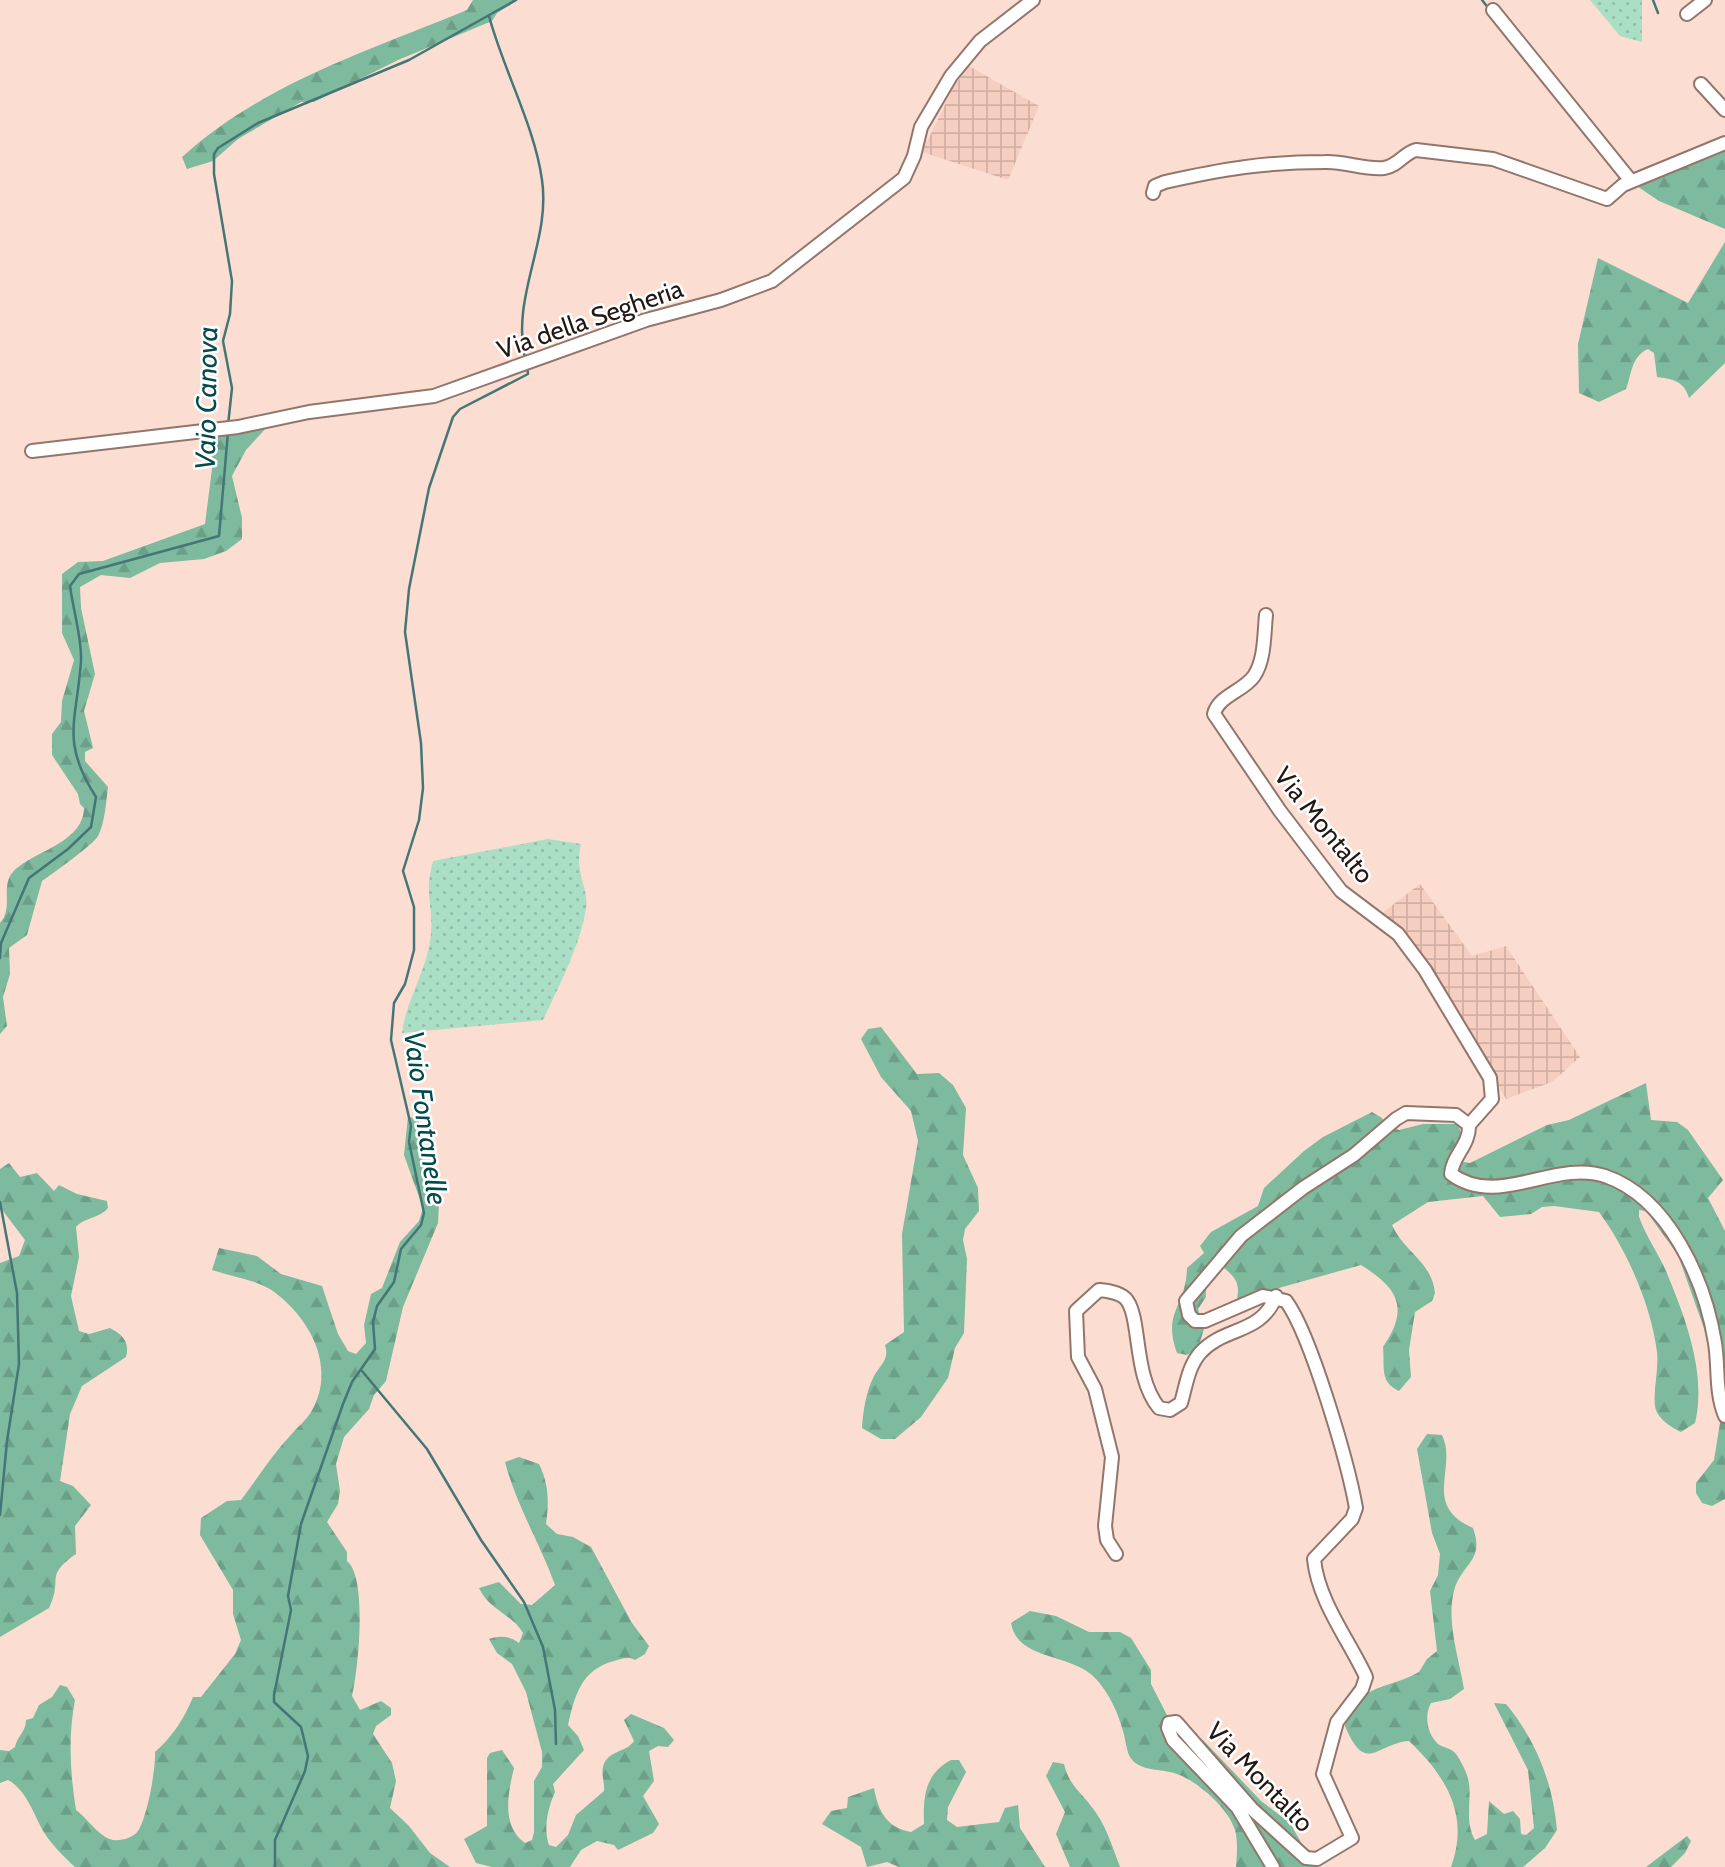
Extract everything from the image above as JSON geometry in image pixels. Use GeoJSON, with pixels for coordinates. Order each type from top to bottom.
{"type":"FeatureCollection","features":[{"type":"Feature","properties":{"kind":"street","name":"Via della Segheria"},"geometry":{"type":"LineString","coordinates":[[32,451],[238,427],[309,412],[434,396],[646,320],[721,300],[772,281],[904,178],[914,156],[921,127],[951,76],[980,41],[1033,0]]}},
{"type":"Feature","properties":{"kind":"street"},"geometry":{"type":"LineString","coordinates":[[1687,14],[1705,0]]}},
{"type":"Feature","properties":{"kind":"street"},"geometry":{"type":"LineString","coordinates":[[1493,10],[1631,181]]}},
{"type":"Feature","properties":{"kind":"street"},"geometry":{"type":"LineString","coordinates":[[1701,84],[1725,110]]}},
{"type":"Feature","properties":{"kind":"street"},"geometry":{"type":"LineString","coordinates":[[1153,192],[1154,186],[1165,182],[1253,164],[1331,162],[1382,168],[1393,165],[1409,152],[1416,150],[1493,159],[1607,199],[1631,181],[1668,169],[1725,143]]}},
{"type":"Feature","properties":{"kind":"street","name":"Via Montalto"},"geometry":{"type":"LineString","coordinates":[[1266,615],[1262,655],[1254,676],[1216,705],[1214,714],[1280,811],[1341,891],[1398,934],[1449,1005],[1490,1078],[1492,1099],[1469,1125],[1466,1140],[1451,1167],[1451,1174],[1461,1182],[1483,1187],[1507,1186],[1548,1175],[1603,1175],[1625,1184],[1660,1216],[1679,1243],[1702,1296],[1715,1344],[1719,1402],[1725,1416]]}},
{"type":"Feature","properties":{"kind":"street"},"geometry":{"type":"LineString","coordinates":[[1276,1296],[1247,1301],[1205,1321],[1195,1321],[1189,1315],[1186,1301],[1241,1236],[1303,1188],[1354,1155],[1396,1119],[1406,1114],[1456,1115],[1469,1125]]}},
{"type":"Feature","properties":{"kind":"street"},"geometry":{"type":"LineString","coordinates":[[1116,1554],[1107,1539],[1105,1526],[1112,1457],[1095,1389],[1078,1357],[1076,1311],[1099,1290],[1113,1291],[1126,1299],[1133,1315],[1143,1380],[1159,1408],[1170,1410],[1181,1404],[1189,1370],[1201,1352],[1259,1322],[1270,1311],[1276,1296]]}},
{"type":"Feature","properties":{"kind":"street","name":"Via Montalto"},"geometry":{"type":"LineString","coordinates":[[1273,1867],[1237,1807],[1173,1740],[1168,1728],[1169,1723],[1176,1722],[1252,1809],[1306,1858],[1317,1859],[1352,1838],[1323,1774],[1338,1722],[1362,1689],[1366,1677],[1333,1614],[1314,1559],[1352,1519],[1356,1508],[1320,1385],[1295,1312],[1286,1301],[1276,1296]]}},
{"type":"Feature","properties":{"kind":"shaded area"},"geometry":{"type":"Polygon","coordinates":[[[969,66],[1039,106],[1008,180],[922,152],[953,88],[969,66]]]}},
{"type":"Feature","properties":{"kind":"shaded area"},"geometry":{"type":"Polygon","coordinates":[[[1420,884],[1472,956],[1506,946],[1580,1057],[1552,1082],[1506,1099],[1445,992],[1416,952],[1377,917],[1420,884]]]}},
{"type":"Feature","properties":{"kind":"green space"},"geometry":{"type":"Polygon","coordinates":[[[473,0],[518,0],[497,13],[492,21],[398,60],[314,102],[301,102],[238,139],[213,161],[187,169],[182,157],[213,131],[246,109],[281,89],[354,55],[467,10],[473,0]]]}},
{"type":"Feature","properties":{"kind":"green space"},"geometry":{"type":"Polygon","coordinates":[[[1590,0],[1642,0],[1642,42],[1620,36],[1590,0]]]}},
{"type":"Feature","properties":{"kind":"green space"},"geometry":{"type":"Polygon","coordinates":[[[1725,146],[1725,229],[1659,201],[1634,184],[1664,175],[1725,146]]]}},
{"type":"Feature","properties":{"kind":"green space"},"geometry":{"type":"Polygon","coordinates":[[[1725,242],[1725,363],[1689,398],[1677,382],[1657,377],[1654,353],[1648,349],[1635,361],[1626,389],[1599,402],[1579,393],[1578,344],[1598,258],[1688,303],[1725,242]]]}},
{"type":"Feature","properties":{"kind":"green space"},"geometry":{"type":"Polygon","coordinates":[[[266,428],[246,450],[232,476],[242,518],[242,539],[226,551],[204,559],[160,563],[130,578],[101,575],[80,587],[81,608],[95,674],[84,711],[93,748],[85,752],[85,761],[108,787],[105,812],[95,840],[42,881],[27,935],[9,948],[10,974],[3,997],[7,1026],[0,1034],[0,923],[6,911],[9,878],[21,865],[66,839],[81,820],[84,808],[52,755],[52,734],[61,722],[62,701],[74,660],[62,633],[62,574],[78,562],[103,561],[205,524],[213,461],[209,437],[266,428]]]}},
{"type":"Feature","properties":{"kind":"green space"},"geometry":{"type":"Polygon","coordinates":[[[548,839],[581,844],[579,863],[586,894],[586,908],[574,951],[543,1020],[402,1033],[429,945],[429,882],[433,861],[548,839]]]}},
{"type":"Feature","properties":{"kind":"green space"},"geometry":{"type":"Polygon","coordinates":[[[881,1027],[917,1074],[939,1073],[953,1085],[966,1108],[963,1155],[978,1188],[979,1211],[965,1229],[963,1240],[967,1259],[964,1333],[955,1348],[948,1378],[921,1417],[895,1439],[881,1439],[862,1428],[862,1422],[869,1388],[885,1358],[885,1345],[904,1332],[902,1234],[918,1141],[911,1111],[881,1077],[861,1039],[868,1029],[881,1027]]]}},
{"type":"Feature","properties":{"kind":"green space"},"geometry":{"type":"Polygon","coordinates":[[[1646,1083],[1651,1120],[1677,1122],[1688,1130],[1723,1180],[1708,1198],[1725,1231],[1725,1499],[1712,1506],[1702,1503],[1696,1493],[1696,1483],[1714,1460],[1720,1423],[1706,1334],[1678,1255],[1646,1211],[1639,1210],[1639,1217],[1673,1289],[1687,1326],[1696,1365],[1698,1404],[1695,1423],[1681,1432],[1665,1422],[1656,1411],[1657,1352],[1649,1316],[1628,1261],[1599,1212],[1554,1206],[1542,1207],[1531,1214],[1500,1217],[1483,1196],[1428,1202],[1392,1225],[1403,1243],[1429,1273],[1435,1293],[1432,1301],[1415,1312],[1409,1350],[1411,1377],[1399,1391],[1388,1383],[1386,1378],[1383,1347],[1396,1321],[1396,1300],[1384,1282],[1361,1265],[1268,1291],[1234,1310],[1238,1296],[1237,1285],[1232,1275],[1221,1266],[1208,1284],[1206,1297],[1198,1309],[1204,1329],[1198,1348],[1187,1355],[1177,1353],[1173,1339],[1173,1318],[1183,1292],[1187,1268],[1204,1253],[1200,1246],[1211,1232],[1258,1206],[1264,1188],[1323,1137],[1372,1112],[1382,1118],[1386,1125],[1399,1130],[1423,1124],[1458,1124],[1464,1142],[1452,1160],[1470,1163],[1547,1125],[1569,1120],[1646,1083]]]}},
{"type":"Feature","properties":{"kind":"green space"},"geometry":{"type":"Polygon","coordinates":[[[408,1116],[419,1121],[422,1158],[439,1203],[438,1223],[403,1307],[386,1381],[374,1395],[369,1409],[344,1437],[336,1464],[340,1491],[338,1504],[327,1522],[347,1552],[347,1561],[357,1586],[359,1647],[352,1696],[360,1710],[381,1701],[391,1708],[391,1715],[376,1726],[373,1734],[392,1763],[396,1781],[390,1808],[409,1826],[430,1853],[450,1867],[75,1867],[48,1838],[30,1804],[15,1784],[8,1780],[0,1783],[0,1750],[9,1751],[15,1747],[26,1720],[33,1718],[39,1705],[52,1697],[60,1685],[67,1687],[75,1700],[71,1755],[76,1810],[98,1832],[113,1840],[130,1837],[138,1831],[148,1805],[155,1752],[177,1727],[193,1697],[201,1697],[235,1654],[241,1640],[233,1614],[233,1590],[200,1535],[201,1518],[227,1501],[241,1500],[277,1451],[309,1416],[318,1395],[320,1362],[309,1330],[287,1302],[273,1291],[251,1281],[212,1270],[219,1248],[257,1256],[281,1274],[322,1286],[338,1334],[348,1351],[356,1354],[366,1343],[364,1325],[371,1294],[382,1288],[400,1242],[419,1221],[423,1208],[404,1155],[408,1116]]]}},
{"type":"Feature","properties":{"kind":"green space"},"geometry":{"type":"Polygon","coordinates":[[[9,1163],[20,1177],[37,1173],[54,1191],[59,1185],[77,1194],[107,1201],[108,1208],[104,1212],[76,1227],[79,1257],[71,1296],[79,1331],[89,1334],[110,1328],[124,1340],[127,1352],[126,1357],[82,1386],[70,1414],[60,1481],[73,1486],[91,1505],[75,1526],[76,1554],[57,1573],[49,1608],[0,1637],[0,1263],[19,1256],[25,1240],[0,1207],[0,1169],[9,1163]]]}},
{"type":"Feature","properties":{"kind":"green space"},"geometry":{"type":"Polygon","coordinates":[[[1427,1434],[1442,1435],[1446,1448],[1444,1485],[1448,1508],[1457,1519],[1473,1528],[1476,1539],[1474,1555],[1454,1591],[1451,1615],[1464,1689],[1450,1699],[1431,1703],[1428,1724],[1434,1740],[1455,1753],[1465,1770],[1469,1787],[1471,1831],[1475,1840],[1487,1834],[1489,1801],[1504,1814],[1513,1811],[1520,1819],[1521,1834],[1526,1835],[1534,1828],[1528,1770],[1494,1703],[1506,1704],[1517,1718],[1534,1747],[1547,1779],[1557,1830],[1545,1848],[1523,1867],[1451,1867],[1458,1830],[1456,1814],[1444,1783],[1434,1768],[1409,1741],[1373,1753],[1359,1750],[1345,1726],[1351,1712],[1366,1695],[1419,1672],[1427,1659],[1437,1651],[1430,1591],[1438,1575],[1440,1554],[1432,1533],[1417,1449],[1427,1434]]]}},
{"type":"Feature","properties":{"kind":"green space"},"geometry":{"type":"Polygon","coordinates":[[[519,1457],[539,1464],[542,1471],[547,1494],[546,1524],[557,1534],[573,1537],[591,1547],[632,1623],[649,1646],[645,1654],[635,1660],[624,1658],[603,1665],[581,1685],[568,1725],[578,1736],[584,1750],[553,1784],[555,1792],[546,1825],[549,1845],[556,1847],[568,1835],[576,1815],[604,1791],[605,1761],[634,1741],[624,1720],[631,1714],[664,1728],[674,1740],[668,1747],[658,1746],[649,1751],[654,1781],[643,1796],[659,1824],[653,1833],[618,1850],[614,1845],[597,1841],[581,1850],[570,1867],[492,1867],[476,1863],[464,1839],[487,1826],[487,1758],[490,1753],[502,1750],[514,1768],[508,1808],[512,1828],[525,1843],[532,1840],[534,1832],[534,1781],[542,1767],[542,1752],[526,1692],[512,1664],[497,1653],[489,1639],[505,1637],[519,1643],[523,1633],[513,1621],[489,1602],[479,1588],[499,1582],[521,1604],[532,1605],[555,1585],[515,1493],[505,1462],[519,1457]]]}},
{"type":"Feature","properties":{"kind":"green space"},"geometry":{"type":"Polygon","coordinates":[[[1030,1611],[1056,1616],[1089,1632],[1120,1632],[1131,1638],[1151,1670],[1151,1684],[1169,1719],[1203,1740],[1261,1801],[1290,1823],[1315,1867],[1236,1867],[1235,1830],[1218,1803],[1182,1776],[1147,1768],[1133,1761],[1116,1710],[1096,1679],[1073,1664],[1034,1651],[1016,1635],[1011,1623],[1030,1611]]]}},
{"type":"Feature","properties":{"kind":"green space"},"geometry":{"type":"Polygon","coordinates":[[[951,1760],[959,1760],[966,1772],[948,1807],[947,1820],[957,1827],[999,1822],[1005,1808],[1018,1805],[1020,1828],[1045,1867],[899,1867],[887,1862],[867,1867],[861,1847],[822,1824],[831,1811],[847,1808],[848,1797],[874,1788],[881,1811],[889,1822],[911,1832],[924,1824],[925,1795],[931,1779],[951,1760]]]}},
{"type":"Feature","properties":{"kind":"green space"},"geometry":{"type":"Polygon","coordinates":[[[1053,1762],[1064,1764],[1072,1782],[1101,1820],[1120,1867],[1070,1867],[1056,1834],[1065,1812],[1046,1776],[1053,1762]]]}},
{"type":"Feature","properties":{"kind":"green space"},"geometry":{"type":"Polygon","coordinates":[[[1687,1836],[1691,1841],[1685,1853],[1671,1867],[1646,1867],[1687,1836]]]}},
{"type":"Feature","properties":{"kind":"waterway","name":"Vaio Canova"},"geometry":{"type":"LineString","coordinates":[[228,425],[232,388],[223,341],[230,314],[232,281],[214,174],[214,154],[218,148],[258,123],[409,60],[516,0]]}},
{"type":"Feature","properties":{"kind":"waterway"},"geometry":{"type":"LineString","coordinates":[[1482,0],[1489,9]]}},
{"type":"Feature","properties":{"kind":"waterway"},"geometry":{"type":"LineString","coordinates":[[1653,0],[1658,13]]}},
{"type":"Feature","properties":{"kind":"waterway","name":"Vaio Fontanelle"},"geometry":{"type":"LineString","coordinates":[[489,16],[533,139],[542,180],[541,225],[523,313],[525,359]]}},
{"type":"Feature","properties":{"kind":"waterway","name":"Vaio Fontanelle"},"geometry":{"type":"LineString","coordinates":[[275,1867],[275,1840],[305,1771],[308,1756],[301,1727],[274,1702],[291,1610],[288,1596],[301,1524],[352,1382],[375,1349],[373,1322],[377,1306],[394,1282],[401,1249],[421,1225],[424,1213],[409,1142],[411,1126],[391,1040],[394,1003],[405,984],[414,950],[414,907],[403,871],[419,820],[423,788],[421,743],[405,632],[409,589],[429,488],[453,417],[460,409],[528,374],[527,366]]}},
{"type":"Feature","properties":{"kind":"waterway","name":"Vaio Canova"},"geometry":{"type":"LineString","coordinates":[[0,958],[1,943],[29,878],[68,849],[91,827],[96,797],[85,778],[74,745],[74,716],[81,652],[70,586],[79,574],[219,536],[228,432]]}},
{"type":"Feature","properties":{"kind":"waterway","name":"Vaio Canova"},"geometry":{"type":"LineString","coordinates":[[0,1202],[17,1293],[19,1364],[7,1441],[0,1515]]}},
{"type":"Feature","properties":{"kind":"waterway"},"geometry":{"type":"LineString","coordinates":[[362,1371],[427,1449],[481,1540],[524,1602],[543,1647],[555,1710],[556,1744]]}}]}
